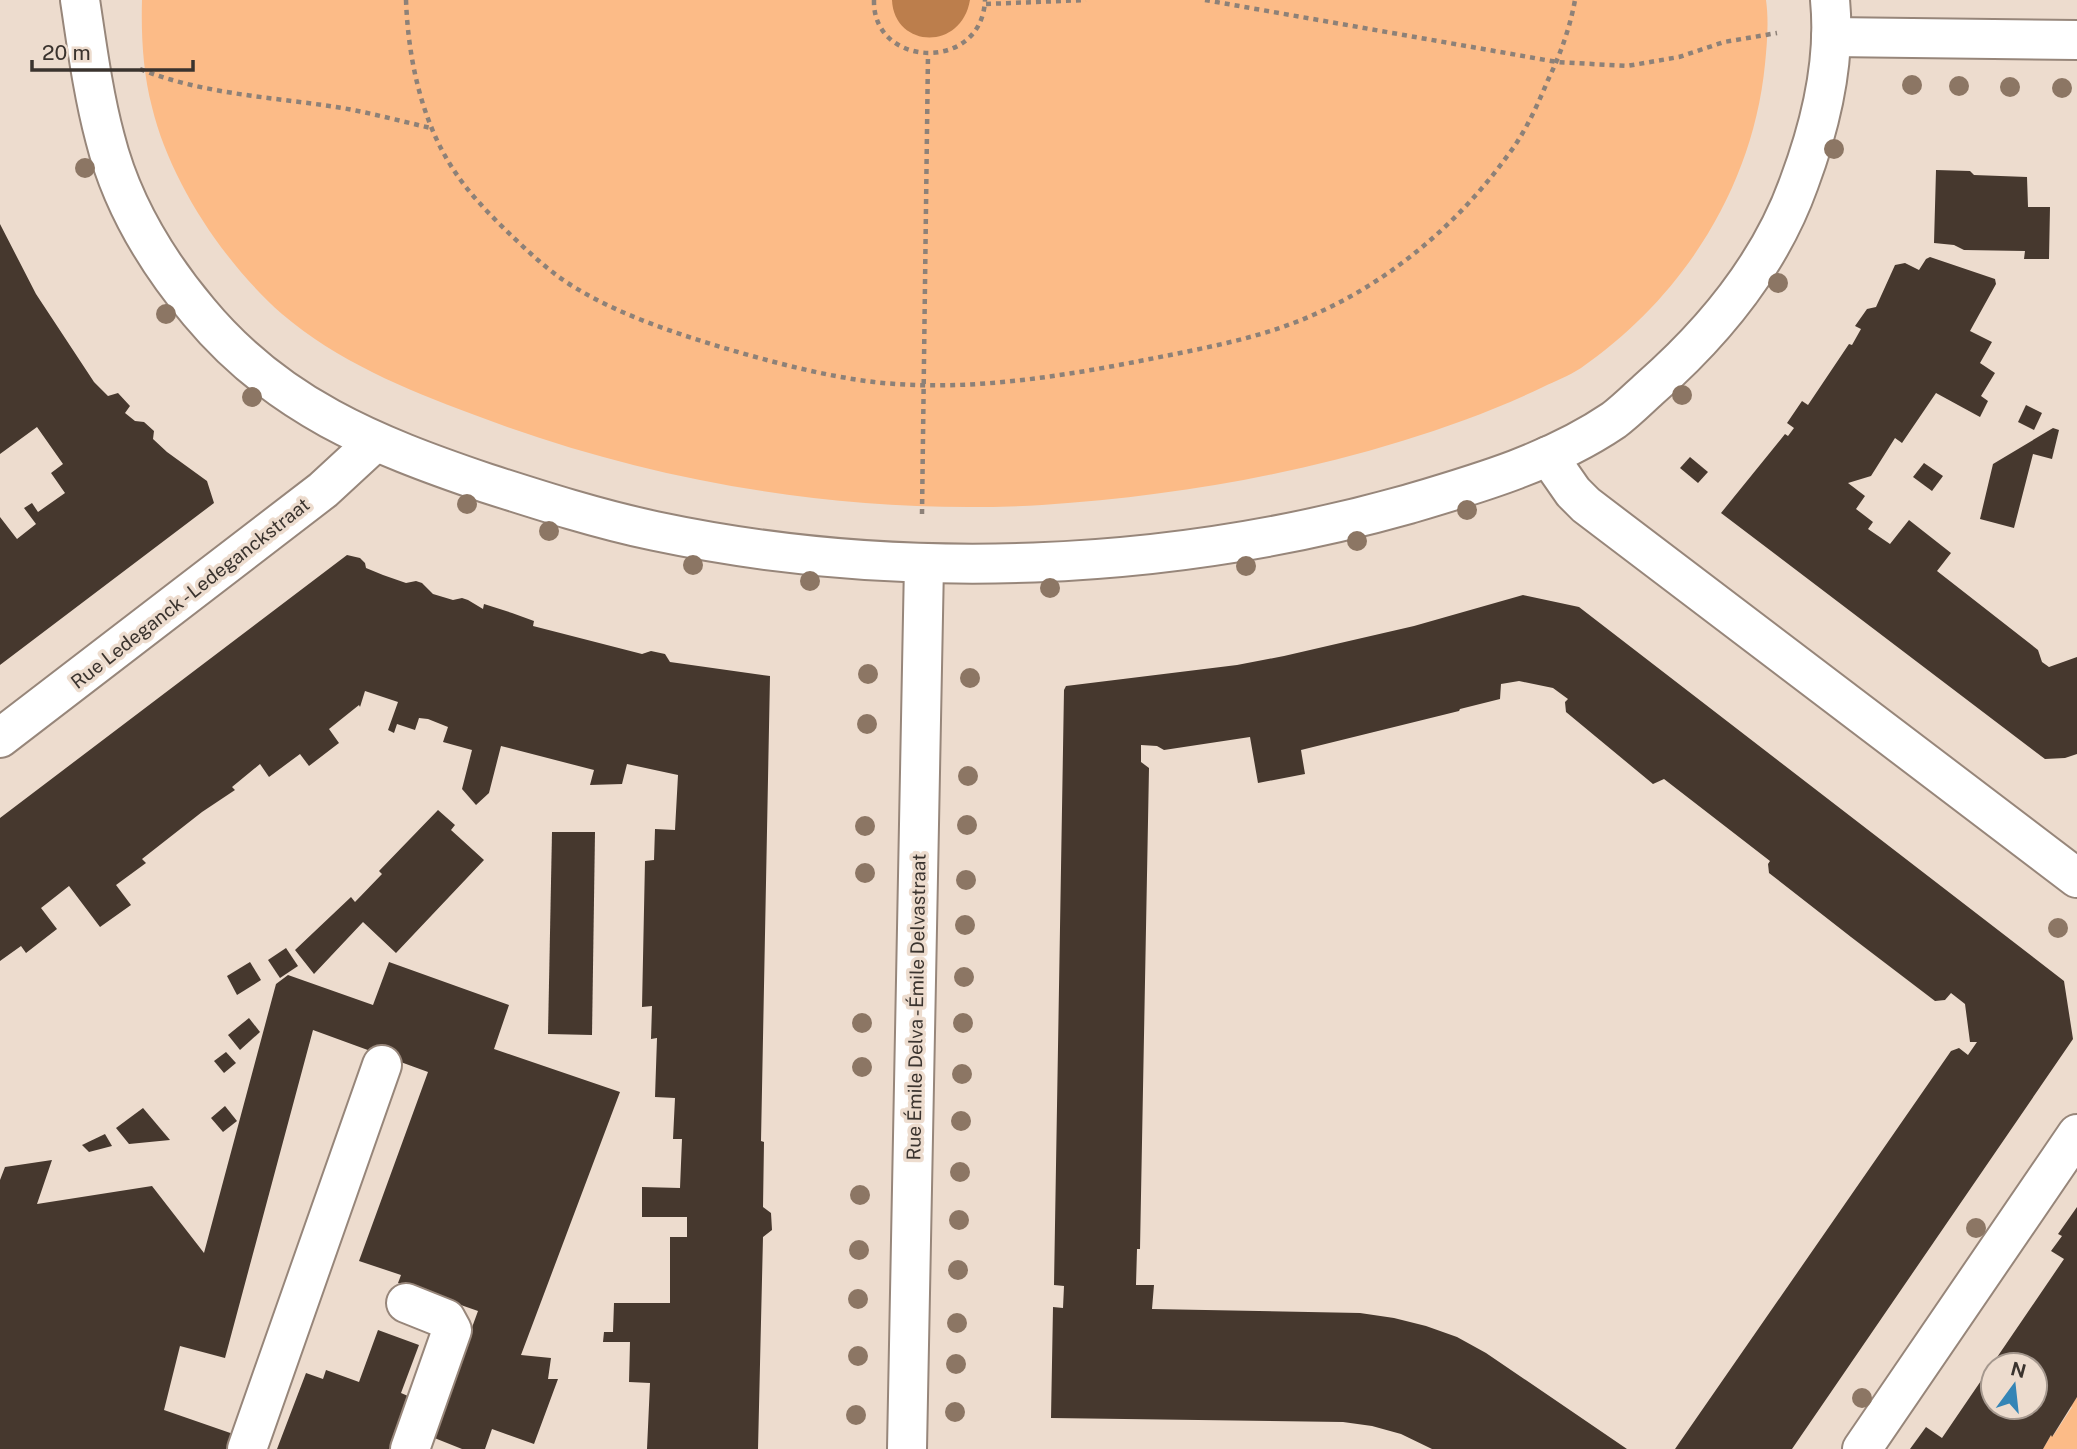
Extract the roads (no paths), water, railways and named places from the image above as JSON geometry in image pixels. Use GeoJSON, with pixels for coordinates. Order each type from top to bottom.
{"type":"FeatureCollection","features":[{"type":"Feature","properties":{"kind":"street"},"geometry":{"type":"LineString","coordinates":[[80,0],[91,75],[106,142],[138,224],[200,314],[277,387],[317,413],[375,442],[551,504],[655,531],[774,551],[924,564],[983,564],[1097,557],[1214,546],[1347,521],[1483,482],[1548,456],[1615,419],[1682,361],[1746,286],[1788,215],[1808,160],[1829,69],[1830,18],[2077,40]]}},
{"type":"Feature","properties":{"kind":"street","name":"Rue Ledeganck - Ledeganckstraat"},"geometry":{"type":"LineString","coordinates":[[0,738],[323,490],[375,442]]}},
{"type":"Feature","properties":{"kind":"street"},"geometry":{"type":"LineString","coordinates":[[1548,456],[1573,492],[1586,505],[2077,878]]}},
{"type":"Feature","properties":{"kind":"street","name":"Rue Émile Delva - Émile Delvastraat"},"geometry":{"type":"LineString","coordinates":[[907,1449],[924,564]]}},
{"type":"Feature","properties":{"kind":"street"},"geometry":{"type":"LineString","coordinates":[[247,1449],[382,1065]]}},
{"type":"Feature","properties":{"kind":"street"},"geometry":{"type":"LineString","coordinates":[[1861,1449],[2077,1133]]}},
{"type":"Feature","properties":{"kind":"street"},"geometry":{"type":"LineString","coordinates":[[406,1303],[446,1319],[452,1330],[410,1449]]}}]}
